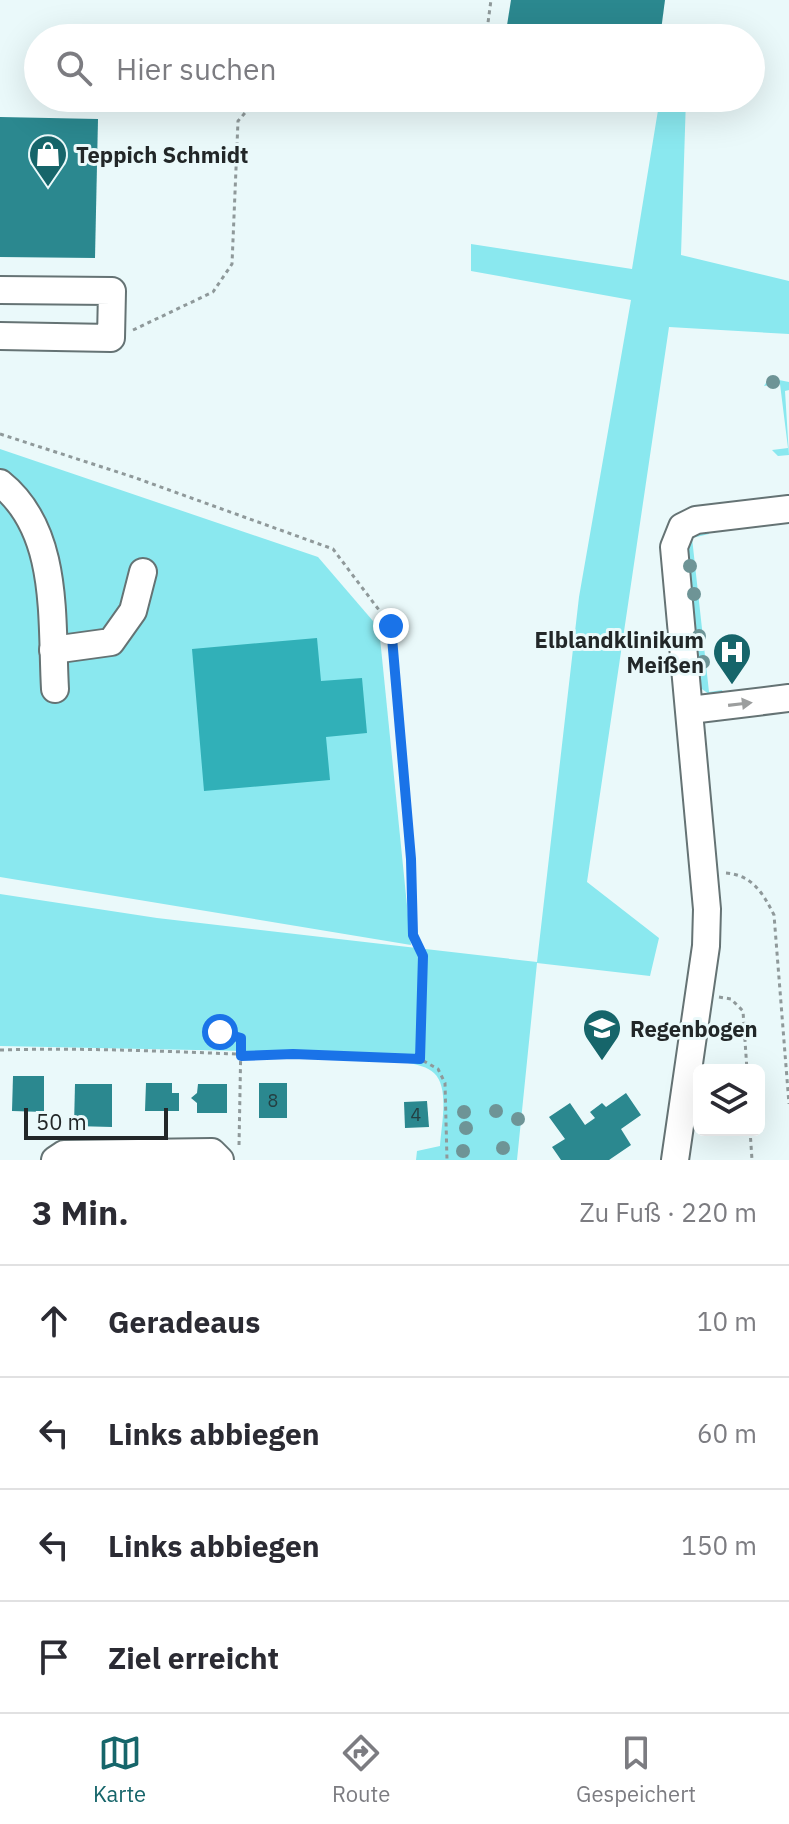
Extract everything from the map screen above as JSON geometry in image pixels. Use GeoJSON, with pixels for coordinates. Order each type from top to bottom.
{"type":"FeatureCollection","features":[{"type":"Feature","properties":{"kind":"street"},"geometry":{"type":"LineString","coordinates":[[0,290],[112,291],[111,338],[0,336]]}},
{"type":"Feature","properties":{"kind":"street"},"geometry":{"type":"LineString","coordinates":[[0,483],[21,500],[35,522],[49,579],[55,689]]}},
{"type":"Feature","properties":{"kind":"street"},"geometry":{"type":"LineString","coordinates":[[675,1160],[706,946],[706,872],[673,562],[676,536],[682,527],[696,520],[789,509]]}},
{"type":"Feature","properties":{"kind":"street"},"geometry":{"type":"LineString","coordinates":[[53,650],[111,642],[133,611],[143,572]]}},
{"type":"Feature","properties":{"kind":"street"},"geometry":{"type":"LineString","coordinates":[[690,710],[789,698]]}},
{"type":"Feature","properties":{"kind":"street"},"geometry":{"type":"LineString","coordinates":[[55,1160],[64,1154],[105,1157],[212,1152],[226,1156]]}},
{"type":"Feature","properties":{"kind":"path"},"geometry":{"type":"LineString","coordinates":[[488,24],[491,0]]}},
{"type":"Feature","properties":{"kind":"path"},"geometry":{"type":"LineString","coordinates":[[111,338],[213,292],[232,264],[238,121],[246,112]]}},
{"type":"Feature","properties":{"kind":"path"},"geometry":{"type":"LineString","coordinates":[[0,434],[133,477],[333,549],[391,626],[411,859],[413,935],[423,956],[420,1059]]}},
{"type":"Feature","properties":{"kind":"path"},"geometry":{"type":"LineString","coordinates":[[706,872],[739,874],[762,891],[774,915],[789,1104]]}},
{"type":"Feature","properties":{"kind":"path"},"geometry":{"type":"LineString","coordinates":[[698,994],[738,1004],[743,1011],[747,1064]]}},
{"type":"Feature","properties":{"kind":"path"},"geometry":{"type":"LineString","coordinates":[[219,1021],[220,1032],[241,1038],[239,1146],[226,1156]]}},
{"type":"Feature","properties":{"kind":"path"},"geometry":{"type":"LineString","coordinates":[[0,1050],[56,1048],[241,1056],[293,1054],[420,1059],[438,1069],[445,1083],[447,1160]]}},
{"type":"Feature","properties":{"kind":"path"},"geometry":{"type":"LineString","coordinates":[[750,1136],[752,1160]]}},
{"type":"Feature","properties":{"kind":"shaded area"},"geometry":{"type":"Polygon","coordinates":[[[658,112],[686,112],[681,255],[789,281],[789,334],[669,327],[587,882],[659,938],[650,976],[537,963],[517,1160],[416,1160],[417,1151],[440,1146],[443,1108],[439,1080],[434,1073],[421,1066],[374,1060],[264,1056],[245,1051],[0,1046],[0,894],[157,918],[537,962],[579,597],[631,300],[471,271],[471,244],[632,269],[658,112]]]}},
{"type":"Feature","properties":{"kind":"shaded area"},"geometry":{"type":"Polygon","coordinates":[[[769,378],[789,382],[789,390],[785,391],[789,455],[778,456],[772,450],[788,448],[780,384],[764,386],[769,378]]]}},
{"type":"Feature","properties":{"kind":"shaded area"},"geometry":{"type":"Polygon","coordinates":[[[0,449],[318,557],[379,628],[411,945],[0,877],[0,449]]]}},
{"type":"Feature","properties":{"kind":"shaded area"},"geometry":{"type":"Polygon","coordinates":[[[708,524],[709,534],[692,538],[709,692],[722,690],[724,697],[712,696],[696,685],[682,534],[708,524]]]}},
{"type":"Feature","properties":{"kind":"shaded area"},"geometry":{"type":"Polygon","coordinates":[[[317,638],[321,681],[362,678],[367,733],[326,737],[330,780],[204,791],[192,649],[317,638]]]}},
{"type":"Feature","properties":{"kind":"building"},"geometry":{"type":"Polygon","coordinates":[[[511,0],[665,0],[662,24],[507,24],[511,0]]]}},
{"type":"Feature","properties":{"kind":"building","name":"Teppich Schmidt"},"geometry":{"type":"Polygon","coordinates":[[[0,117],[98,119],[95,258],[0,257],[0,117]]]}},
{"type":"Feature","properties":{"kind":"building"},"geometry":{"type":"Polygon","coordinates":[[[13,1076],[44,1076],[44,1112],[12,1111],[13,1076]]]}},
{"type":"Feature","properties":{"kind":"building"},"geometry":{"type":"Polygon","coordinates":[[[146,1083],[172,1083],[172,1093],[179,1093],[179,1111],[145,1111],[146,1083]]]}},
{"type":"Feature","properties":{"kind":"building"},"geometry":{"type":"Polygon","coordinates":[[[259,1083],[287,1083],[287,1118],[259,1118],[259,1083]]]}},
{"type":"Feature","properties":{"kind":"building"},"geometry":{"type":"Polygon","coordinates":[[[75,1084],[112,1084],[112,1127],[74,1126],[75,1084]]]}},
{"type":"Feature","properties":{"kind":"building"},"geometry":{"type":"Polygon","coordinates":[[[198,1084],[227,1084],[227,1113],[197,1113],[197,1103],[191,1098],[197,1093],[198,1084]]]}},
{"type":"Feature","properties":{"kind":"building"},"geometry":{"type":"Polygon","coordinates":[[[626,1093],[641,1115],[621,1129],[631,1145],[609,1160],[561,1160],[552,1147],[565,1139],[549,1117],[570,1103],[585,1125],[595,1118],[590,1112],[602,1103],[606,1107],[626,1093]]]}},
{"type":"Feature","properties":{"kind":"building"},"geometry":{"type":"Polygon","coordinates":[[[427,1101],[429,1127],[405,1128],[404,1102],[427,1101]]]}},
{"type":"Feature","properties":{"kind":"place","name":"Teppich Schmidt"},"geometry":{"type":"Point","coordinates":[48,188]}},
{"type":"Feature","properties":{"kind":"place","name":"Elblandklinikum Meißen"},"geometry":{"type":"Point","coordinates":[732,686]}},
{"type":"Feature","properties":{"kind":"place","name":"Regenbogen"},"geometry":{"type":"Point","coordinates":[602,1062]}},
{"type":"Feature","properties":{"kind":"route"},"geometry":{"type":"LineString","coordinates":[[220,1032],[241,1038],[241,1056],[293,1054],[355,1059],[420,1059],[423,956],[413,935],[411,859],[396,717],[391,626]]}}]}
